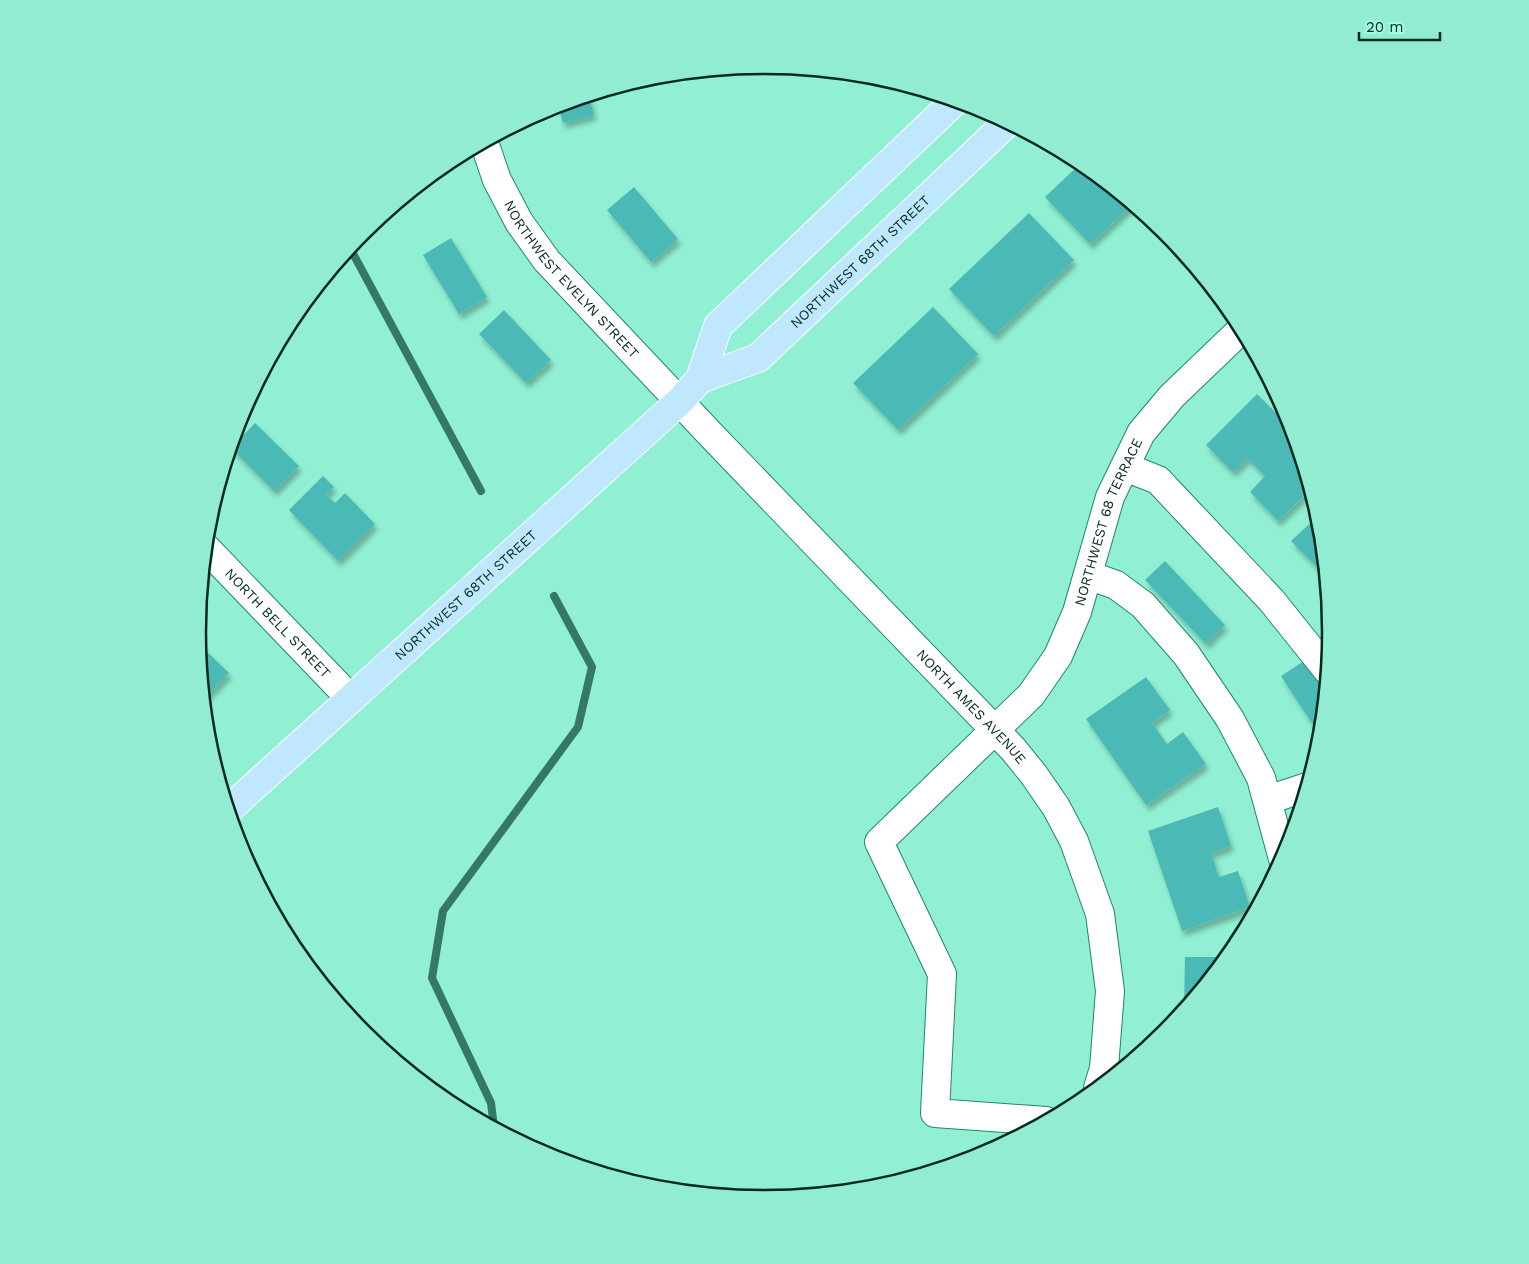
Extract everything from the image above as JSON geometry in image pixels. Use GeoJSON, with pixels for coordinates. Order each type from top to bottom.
{"type":"FeatureCollection","features":[{"type":"Feature","properties":{"kind":"main road","name":"NORTHWEST 68TH STREET"},"geometry":{"type":"LineString","coordinates":[[234,804],[679,402],[700,379],[718,326],[950,105]]}},
{"type":"Feature","properties":{"kind":"main road","name":"NORTHWEST 68TH STREET"},"geometry":{"type":"LineString","coordinates":[[700,379],[758,358],[1003,127]]}},
{"type":"Feature","properties":{"kind":"street","name":"NORTHWEST EVELYN STREET"},"geometry":{"type":"LineString","coordinates":[[486,148],[497,180],[519,222],[547,261],[679,402]]}},
{"type":"Feature","properties":{"kind":"street","name":"NORTHWEST 68 TERRACE"},"geometry":{"type":"LineString","coordinates":[[1035,1120],[935,1113],[942,974],[879,842],[1031,695],[1058,656],[1077,612],[1110,498],[1141,433],[1172,396],[1237,334]]}},
{"type":"Feature","properties":{"kind":"street","name":"NORTH AMES AVENUE"},"geometry":{"type":"LineString","coordinates":[[679,402],[995,731],[1028,769],[1056,807],[1074,841],[1100,914],[1110,991],[1104,1068],[1101,1077]]}},
{"type":"Feature","properties":{"kind":"street"},"geometry":{"type":"LineString","coordinates":[[1125,467],[1158,480],[1272,601],[1322,664]]}},
{"type":"Feature","properties":{"kind":"street","name":"NORTH BELL STREET"},"geometry":{"type":"LineString","coordinates":[[212,554],[350,698]]}},
{"type":"Feature","properties":{"kind":"street"},"geometry":{"type":"LineString","coordinates":[[1088,575],[1116,585],[1143,605],[1186,654],[1230,719],[1261,778],[1280,846]]}},
{"type":"Feature","properties":{"kind":"street"},"geometry":{"type":"LineString","coordinates":[[1268,800],[1300,789]]}},
{"type":"Feature","properties":{"kind":"building"},"geometry":{"type":"Polygon","coordinates":[[[590,101],[594,115],[563,123],[560,113],[590,101]]]}},
{"type":"Feature","properties":{"kind":"building"},"geometry":{"type":"Polygon","coordinates":[[[1075,168],[1128,208],[1090,244],[1045,197],[1075,168]]]}},
{"type":"Feature","properties":{"kind":"building"},"geometry":{"type":"Polygon","coordinates":[[[634,187],[678,239],[651,262],[607,210],[634,187]]]}},
{"type":"Feature","properties":{"kind":"building"},"geometry":{"type":"Polygon","coordinates":[[[1029,213],[1074,260],[994,336],[949,289],[1029,213]]]}},
{"type":"Feature","properties":{"kind":"building"},"geometry":{"type":"Polygon","coordinates":[[[451,238],[487,297],[459,314],[423,255],[451,238]]]}},
{"type":"Feature","properties":{"kind":"building"},"geometry":{"type":"Polygon","coordinates":[[[933,307],[978,354],[898,430],[853,383],[933,307]]]}},
{"type":"Feature","properties":{"kind":"building"},"geometry":{"type":"Polygon","coordinates":[[[504,310],[551,360],[526,383],[479,334],[504,310]]]}},
{"type":"Feature","properties":{"kind":"building"},"geometry":{"type":"Polygon","coordinates":[[[1257,394],[1279,416],[1305,494],[1278,521],[1250,492],[1265,476],[1247,458],[1233,472],[1206,445],[1257,394]]]}},
{"type":"Feature","properties":{"kind":"building"},"geometry":{"type":"Polygon","coordinates":[[[255,423],[299,466],[274,491],[236,453],[242,436],[255,423]]]}},
{"type":"Feature","properties":{"kind":"building"},"geometry":{"type":"Polygon","coordinates":[[[323,476],[334,487],[326,494],[335,503],[345,493],[375,524],[338,561],[289,510],[323,476]]]}},
{"type":"Feature","properties":{"kind":"building"},"geometry":{"type":"Polygon","coordinates":[[[1312,522],[1319,569],[1319,569],[1291,541],[1312,522]]]}},
{"type":"Feature","properties":{"kind":"building"},"geometry":{"type":"Polygon","coordinates":[[[1165,561],[1225,625],[1206,644],[1145,580],[1165,561]]]}},
{"type":"Feature","properties":{"kind":"building"},"geometry":{"type":"Polygon","coordinates":[[[207,651],[229,673],[210,693],[207,651]]]}},
{"type":"Feature","properties":{"kind":"building"},"geometry":{"type":"Polygon","coordinates":[[[1307,659],[1321,680],[1314,727],[1281,676],[1307,659]]]}},
{"type":"Feature","properties":{"kind":"building"},"geometry":{"type":"Polygon","coordinates":[[[1146,677],[1170,710],[1152,723],[1167,744],[1183,732],[1206,764],[1146,805],[1086,719],[1146,677]]]}},
{"type":"Feature","properties":{"kind":"building"},"geometry":{"type":"Polygon","coordinates":[[[1218,807],[1231,846],[1211,853],[1219,877],[1238,871],[1250,907],[1182,931],[1148,831],[1218,807]]]}},
{"type":"Feature","properties":{"kind":"building"},"geometry":{"type":"Polygon","coordinates":[[[1185,957],[1218,957],[1207,972],[1184,1000],[1185,957]]]}},
{"type":"Feature","properties":{"kind":"waterway"},"geometry":{"type":"LineString","coordinates":[[354,255],[481,491]]}},
{"type":"Feature","properties":{"kind":"waterway"},"geometry":{"type":"LineString","coordinates":[[493,1119],[491,1103],[432,978],[443,911],[578,727],[592,667],[554,596]]}}]}
